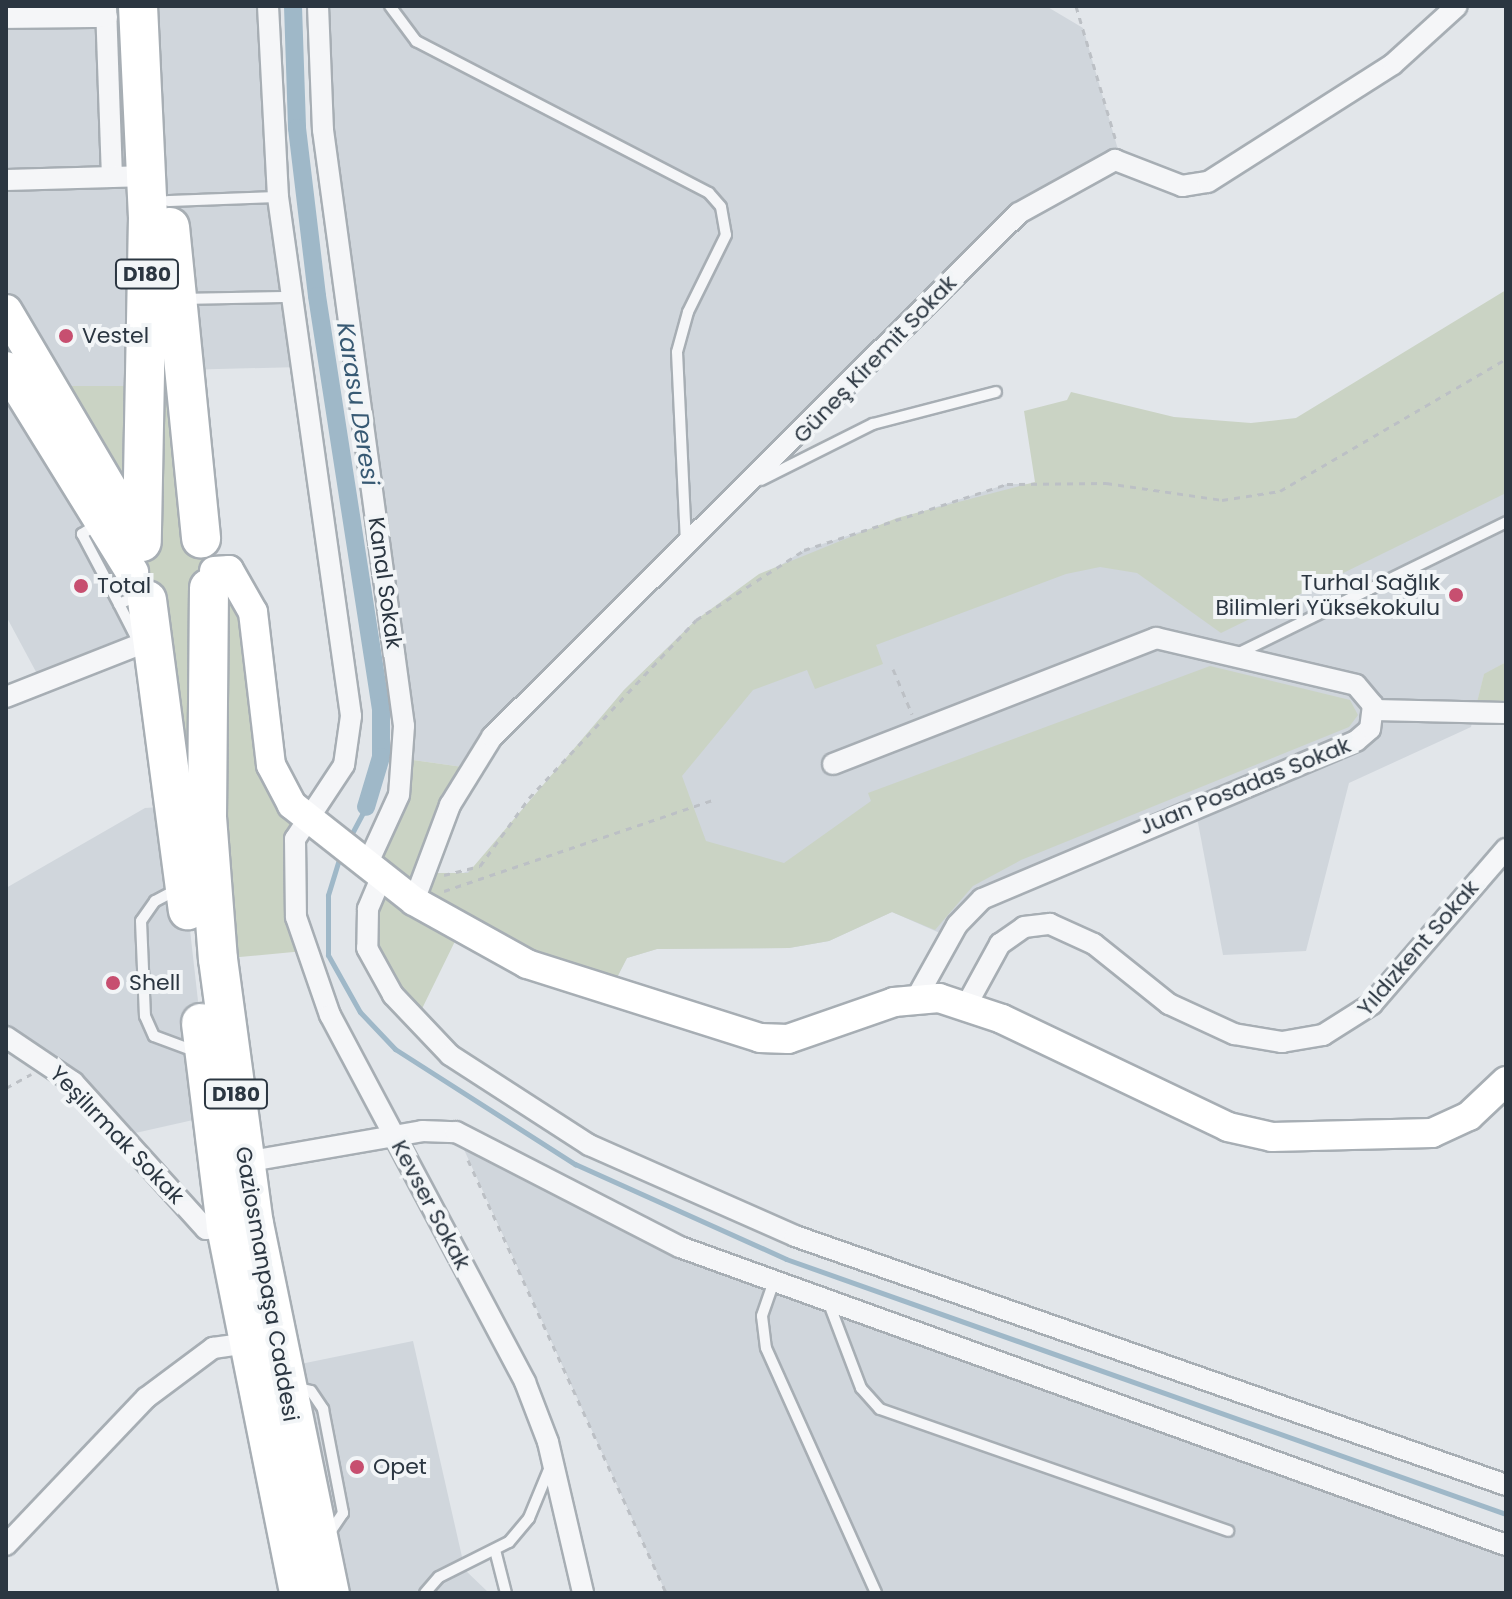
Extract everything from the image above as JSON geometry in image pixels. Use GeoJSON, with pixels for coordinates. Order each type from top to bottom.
{"type":"FeatureCollection","features":[{"type":"Feature","properties":{"kind":"highway","name":"D180"},"geometry":{"type":"LineString","coordinates":[[136,582],[142,185],[157,6]]}},
{"type":"Feature","properties":{"kind":"highway","name":"D180"},"geometry":{"type":"LineString","coordinates":[[117,10],[142,185],[176,300],[208,566]]}},
{"type":"Feature","properties":{"kind":"highway"},"geometry":{"type":"LineString","coordinates":[[171,528],[208,566],[176,610],[136,582],[171,528]]}},
{"type":"Feature","properties":{"kind":"highway","name":"Gaziosmanpaşa Caddesi"},"geometry":{"type":"LineString","coordinates":[[208,566],[210,886],[245,1162],[285,1387],[330,1593]]}},
{"type":"Feature","properties":{"kind":"highway","name":"Gaziosmanpaşa Caddesi"},"geometry":{"type":"LineString","coordinates":[[136,582],[185,886],[226,1227],[299,1593]]}},
{"type":"Feature","properties":{"kind":"main road","name":"Gaziosmanpaşa Caddesi"},"geometry":{"type":"LineString","coordinates":[[6,311],[136,582]]}},
{"type":"Feature","properties":{"kind":"main road","name":"Gaziosmanpaşa Caddesi"},"geometry":{"type":"LineString","coordinates":[[6,368],[136,582]]}},
{"type":"Feature","properties":{"kind":"street"},"geometry":{"type":"LineString","coordinates":[[268,6],[278,197],[351,716],[344,765],[314,828]]}},
{"type":"Feature","properties":{"kind":"street","name":"Kanal Sokak"},"geometry":{"type":"LineString","coordinates":[[318,6],[323,130],[406,745],[399,795],[368,868],[367,948],[393,995],[450,1055],[589,1145],[795,1236],[1506,1485]]}},
{"type":"Feature","properties":{"kind":"street"},"geometry":{"type":"LineString","coordinates":[[1121,160],[1182,186],[1208,182],[1393,64],[1457,6]]}},
{"type":"Feature","properties":{"kind":"street"},"geometry":{"type":"LineString","coordinates":[[6,18],[117,10]]}},
{"type":"Feature","properties":{"kind":"street","name":"Güneş Kiremit Sokak"},"geometry":{"type":"LineString","coordinates":[[414,901],[450,805],[492,737],[746,490],[1019,213],[1080,175],[1121,160]]}},
{"type":"Feature","properties":{"kind":"street"},"geometry":{"type":"LineString","coordinates":[[6,180],[142,185]]}},
{"type":"Feature","properties":{"kind":"street"},"geometry":{"type":"LineString","coordinates":[[208,566],[229,570],[253,612],[271,765],[314,828],[414,901],[527,964],[760,1038],[815,1033],[917,997],[966,1006],[1228,1127],[1272,1137],[1432,1133],[1469,1116],[1506,1081]]}},
{"type":"Feature","properties":{"kind":"street"},"geometry":{"type":"LineString","coordinates":[[833,764],[1156,638],[1356,685],[1374,710],[1506,713]]}},
{"type":"Feature","properties":{"kind":"street"},"geometry":{"type":"LineString","coordinates":[[6,697],[147,642]]}},
{"type":"Feature","properties":{"kind":"street","name":"Juan Posadas Sokak"},"geometry":{"type":"LineString","coordinates":[[917,997],[957,925],[982,899],[1356,741],[1374,710]]}},
{"type":"Feature","properties":{"kind":"street","name":"Kevser Sokak"},"geometry":{"type":"LineString","coordinates":[[314,828],[291,886],[304,951],[394,1136],[525,1382],[553,1460],[583,1593]]}},
{"type":"Feature","properties":{"kind":"street","name":"Yıldızkent Sokak"},"geometry":{"type":"LineString","coordinates":[[966,1006],[1000,944],[1024,927],[1050,924],[1094,944],[1169,1004],[1234,1034],[1282,1042],[1323,1035],[1372,1004],[1506,849]]}},
{"type":"Feature","properties":{"kind":"street","name":"Yeşilırmak Sokak"},"geometry":{"type":"LineString","coordinates":[[6,1037],[73,1082],[206,1229],[226,1227]]}},
{"type":"Feature","properties":{"kind":"street"},"geometry":{"type":"LineString","coordinates":[[245,1162],[394,1136],[456,1132],[680,1247],[1506,1545]]}},
{"type":"Feature","properties":{"kind":"street"},"geometry":{"type":"LineString","coordinates":[[6,1545],[146,1398],[213,1348],[248,1343]]}},
{"type":"Feature","properties":{"kind":"lane"},"geometry":{"type":"LineString","coordinates":[[390,6],[416,41],[709,193],[721,207],[726,235],[688,312],[677,352],[685,549]]}},
{"type":"Feature","properties":{"kind":"lane"},"geometry":{"type":"LineString","coordinates":[[142,185],[278,197]]}},
{"type":"Feature","properties":{"kind":"lane"},"geometry":{"type":"LineString","coordinates":[[176,300],[291,297]]}},
{"type":"Feature","properties":{"kind":"lane"},"geometry":{"type":"LineString","coordinates":[[746,490],[849,433],[996,392]]}},
{"type":"Feature","properties":{"kind":"lane"},"geometry":{"type":"LineString","coordinates":[[1232,656],[1506,522]]}},
{"type":"Feature","properties":{"kind":"lane"},"geometry":{"type":"LineString","coordinates":[[185,886],[155,901],[141,921],[145,1016],[163,1041],[204,1054]]}},
{"type":"Feature","properties":{"kind":"lane"},"geometry":{"type":"LineString","coordinates":[[774,1281],[762,1316],[766,1348],[876,1593]]}},
{"type":"Feature","properties":{"kind":"lane"},"geometry":{"type":"LineString","coordinates":[[828,1300],[861,1388],[880,1409],[1228,1531]]}},
{"type":"Feature","properties":{"kind":"lane"},"geometry":{"type":"LineString","coordinates":[[425,1593],[439,1577],[495,1550],[529,1518],[553,1460]]}},
{"type":"Feature","properties":{"kind":"lane"},"geometry":{"type":"LineString","coordinates":[[495,1550],[506,1593]]}},
{"type":"Feature","properties":{"kind":"path"},"geometry":{"type":"LineString","coordinates":[[1076,6],[1121,160]]}},
{"type":"Feature","properties":{"kind":"path"},"geometry":{"type":"LineString","coordinates":[[425,873],[456,876],[480,866],[529,798],[644,670],[696,620],[804,550],[1007,484],[1106,483],[1222,500],[1280,491],[1506,359]]}},
{"type":"Feature","properties":{"kind":"path"},"geometry":{"type":"LineString","coordinates":[[893,669],[919,730]]}},
{"type":"Feature","properties":{"kind":"path"},"geometry":{"type":"LineString","coordinates":[[414,901],[713,800]]}},
{"type":"Feature","properties":{"kind":"path"},"geometry":{"type":"LineString","coordinates":[[456,1132],[666,1593]]}},
{"type":"Feature","properties":{"kind":"shaded area"},"geometry":{"type":"Polygon","coordinates":[[[6,6],[268,6],[300,367],[181,370],[153,639],[42,683],[6,616],[6,6]]]}},
{"type":"Feature","properties":{"kind":"shaded area"},"geometry":{"type":"Polygon","coordinates":[[[318,6],[1046,6],[1083,28],[1121,160],[1040,196],[470,768],[406,759],[318,6]]]}},
{"type":"Feature","properties":{"kind":"shaded area"},"geometry":{"type":"Polygon","coordinates":[[[1506,359],[1506,662],[1484,675],[1471,727],[1349,783],[1306,951],[1223,955],[1195,807],[1028,874],[949,937],[892,912],[829,941],[789,948],[657,949],[627,958],[609,993],[425,873],[456,876],[480,866],[624,690],[696,620],[804,550],[1007,484],[1106,483],[1506,359]]]}},
{"type":"Feature","properties":{"kind":"shaded area"},"geometry":{"type":"Polygon","coordinates":[[[176,806],[211,1116],[122,1136],[6,1037],[6,888],[145,808],[176,806]]]}},
{"type":"Feature","properties":{"kind":"shaded area"},"geometry":{"type":"Polygon","coordinates":[[[456,1132],[680,1247],[1506,1545],[1506,1593],[666,1593],[456,1132]]]}},
{"type":"Feature","properties":{"kind":"shaded area"},"geometry":{"type":"Polygon","coordinates":[[[413,1341],[465,1570],[489,1593],[330,1593],[281,1368],[413,1341]]]}},
{"type":"Feature","properties":{"kind":"green space"},"geometry":{"type":"Polygon","coordinates":[[[147,276],[214,562],[229,570],[292,805],[304,951],[218,959],[177,818],[147,600],[50,386],[143,386],[147,276]]]}},
{"type":"Feature","properties":{"kind":"green space"},"geometry":{"type":"Polygon","coordinates":[[[1506,290],[1506,493],[1221,633],[1137,573],[1100,567],[1066,574],[876,645],[883,664],[815,689],[807,670],[753,690],[682,776],[706,841],[784,863],[871,801],[868,793],[1210,666],[1350,700],[1358,715],[1349,727],[1021,860],[973,886],[935,930],[892,912],[829,941],[789,948],[657,949],[627,958],[609,993],[460,931],[416,1021],[367,948],[381,878],[366,867],[406,759],[470,768],[425,873],[468,873],[624,690],[696,620],[759,574],[897,518],[1035,482],[1024,411],[1067,400],[1071,392],[1174,417],[1251,423],[1296,418],[1506,290]]]}},
{"type":"Feature","properties":{"kind":"green space"},"geometry":{"type":"Polygon","coordinates":[[[1506,662],[1506,713],[1474,714],[1484,674],[1506,662]]]}},
{"type":"Feature","properties":{"kind":"waterway","name":"Karasu Deresi"},"geometry":{"type":"LineString","coordinates":[[293,6],[297,128],[317,296],[381,708],[381,757],[366,807]]}},
{"type":"Feature","properties":{"kind":"waterway"},"geometry":{"type":"LineString","coordinates":[[350,837],[366,807]]}},
{"type":"Feature","properties":{"kind":"waterway"},"geometry":{"type":"LineString","coordinates":[[340,856],[328,895],[328,955],[360,1012],[395,1049],[575,1164],[786,1259],[1506,1514]]}},
{"type":"Feature","properties":{"kind":"place","name":"Vestel"},"geometry":{"type":"Point","coordinates":[66,336]}},
{"type":"Feature","properties":{"kind":"place","name":"Total"},"geometry":{"type":"Point","coordinates":[81,586]}},
{"type":"Feature","properties":{"kind":"place","name":"Turhal Sağlık Bilimleri Yüksekokulu"},"geometry":{"type":"Point","coordinates":[1456,595]}},
{"type":"Feature","properties":{"kind":"place","name":"Shell"},"geometry":{"type":"Point","coordinates":[113,983]}},
{"type":"Feature","properties":{"kind":"place","name":"Opet"},"geometry":{"type":"Point","coordinates":[357,1467]}}]}
